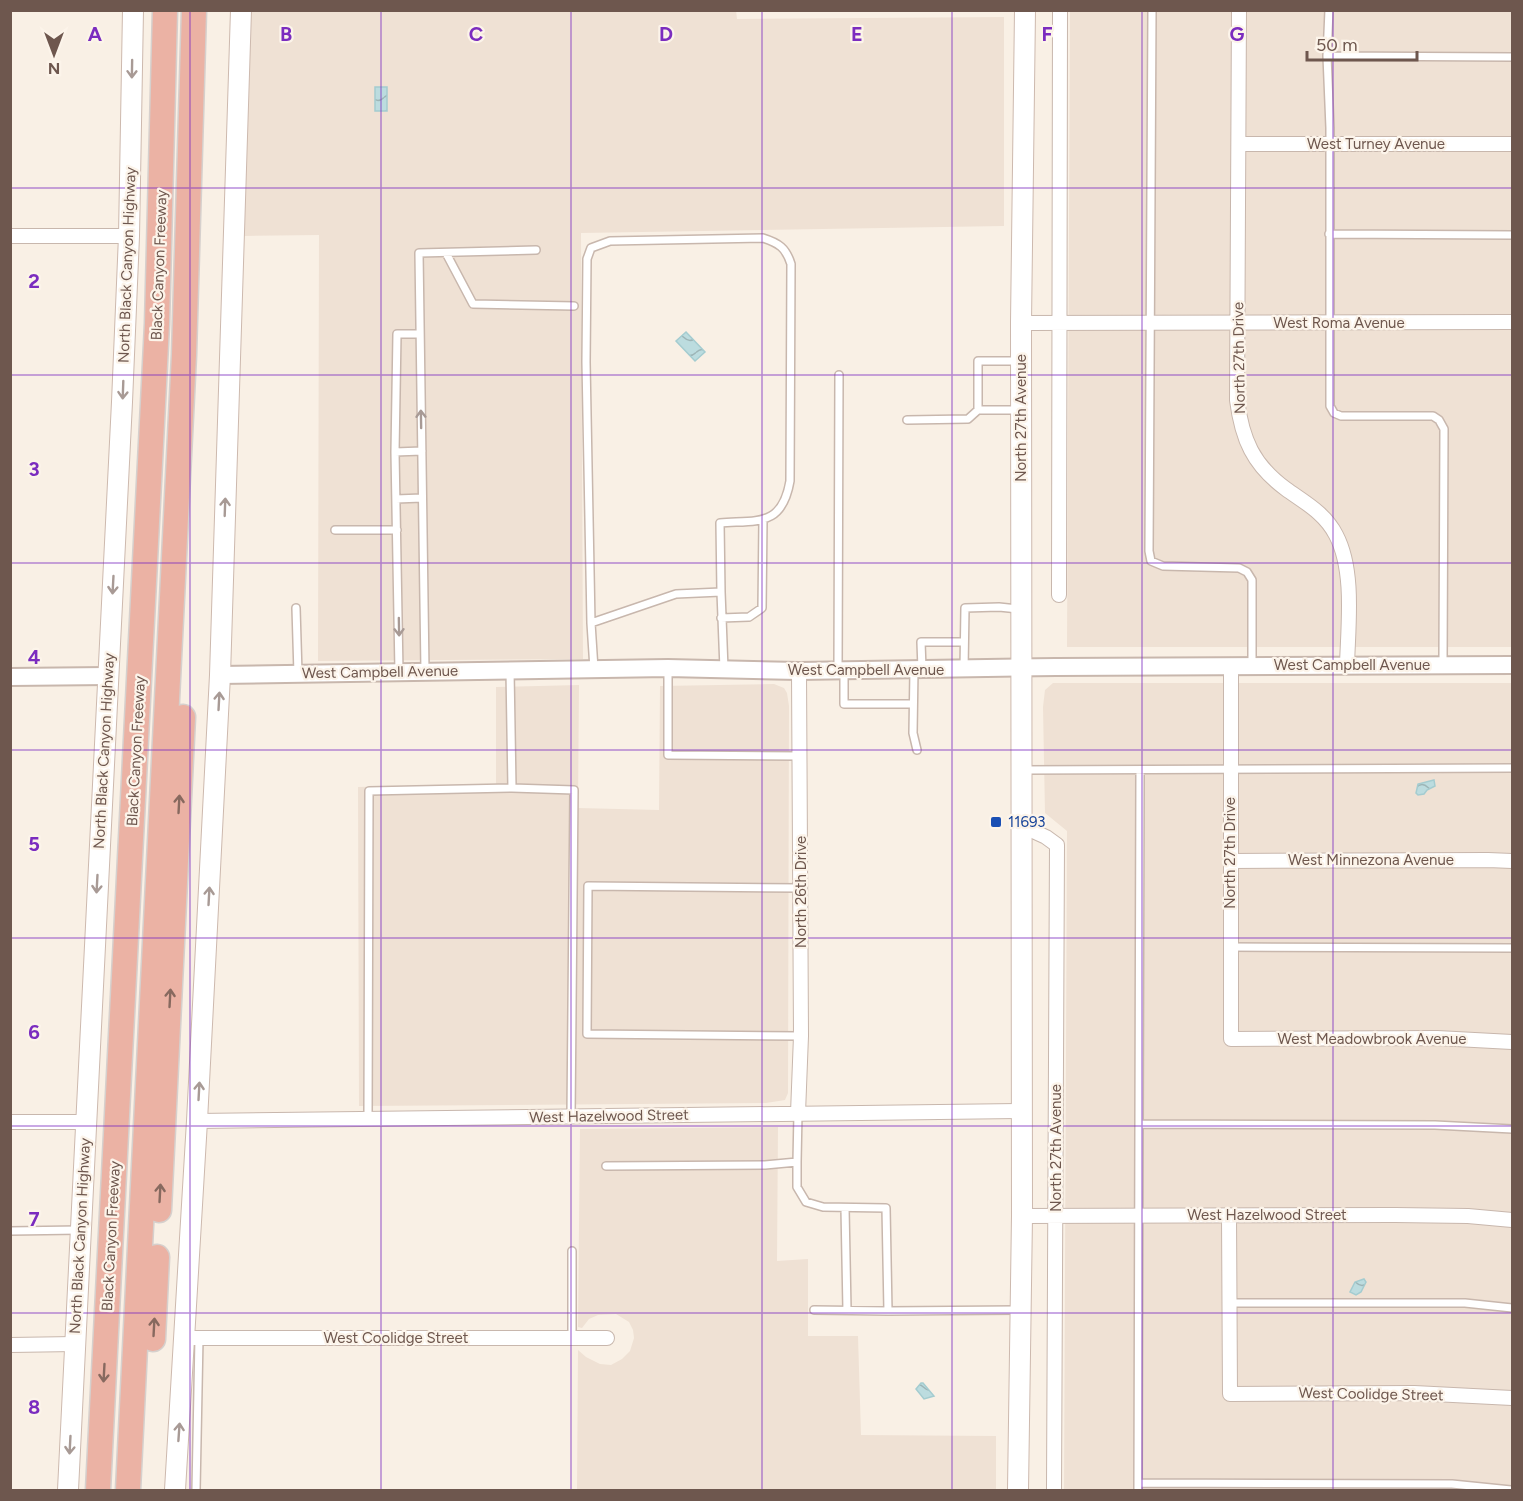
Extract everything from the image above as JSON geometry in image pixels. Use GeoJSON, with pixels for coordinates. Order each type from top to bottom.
{"type":"FeatureCollection","features":[{"type":"Feature","properties":{"kind":"highway"},"geometry":{"type":"LineString","coordinates":[[161,10],[165,36]]}},
{"type":"Feature","properties":{"kind":"highway","name":"Black Canyon Freeway"},"geometry":{"type":"LineString","coordinates":[[98,1491],[152,442],[160,248],[165,10]]}},
{"type":"Feature","properties":{"kind":"highway"},"geometry":{"type":"LineString","coordinates":[[115,1491],[171,357],[181,10]]}},
{"type":"Feature","properties":{"kind":"highway"},"geometry":{"type":"LineString","coordinates":[[128,1491],[184,355],[194,10]]}},
{"type":"Feature","properties":{"kind":"highway"},"geometry":{"type":"LineString","coordinates":[[144,1491],[192,520],[201,306],[209,10]]}},
{"type":"Feature","properties":{"kind":"highway"},"geometry":{"type":"LineString","coordinates":[[87,1491],[100,1443]]}},
{"type":"Feature","properties":{"kind":"main road","name":"North Black Canyon Highway"},"geometry":{"type":"LineString","coordinates":[[68,1491],[129,236],[133,10]]}},
{"type":"Feature","properties":{"kind":"main road"},"geometry":{"type":"LineString","coordinates":[[175,1491],[193,1336],[220,675],[241,10]]}},
{"type":"Feature","properties":{"kind":"main road","name":"North 27th Avenue"},"geometry":{"type":"LineString","coordinates":[[1018,1491],[1022,1216],[1021,323],[1025,10]]}},
{"type":"Feature","properties":{"kind":"street"},"geometry":{"type":"LineString","coordinates":[[1059,595],[1060,10]]}},
{"type":"Feature","properties":{"kind":"street","name":"North 27th Drive"},"geometry":{"type":"LineString","coordinates":[[1239,10],[1237,400],[1245,438],[1254,457],[1286,489],[1308,502],[1336,534],[1347,573],[1347,666]]}},
{"type":"Feature","properties":{"kind":"street","name":"West Turney Avenue"},"geometry":{"type":"LineString","coordinates":[[1239,144],[1512,144]]}},
{"type":"Feature","properties":{"kind":"street"},"geometry":{"type":"LineString","coordinates":[[10,236],[129,236]]}},
{"type":"Feature","properties":{"kind":"street","name":"West Roma Avenue"},"geometry":{"type":"LineString","coordinates":[[1021,323],[1512,322]]}},
{"type":"Feature","properties":{"kind":"street","name":"West Campbell Avenue"},"geometry":{"type":"LineString","coordinates":[[220,675],[668,668],[799,671],[1512,665]]}},
{"type":"Feature","properties":{"kind":"street","name":"North 27th Drive"},"geometry":{"type":"LineString","coordinates":[[1231,666],[1231,1039]]}},
{"type":"Feature","properties":{"kind":"street","name":"North 26th Drive"},"geometry":{"type":"LineString","coordinates":[[798,1113],[801,1036],[799,671]]}},
{"type":"Feature","properties":{"kind":"street"},"geometry":{"type":"LineString","coordinates":[[10,677],[108,676]]}},
{"type":"Feature","properties":{"kind":"street","name":"North 27th Avenue"},"geometry":{"type":"LineString","coordinates":[[1022,826],[1046,837],[1056,845],[1054,1491]]}},
{"type":"Feature","properties":{"kind":"street","name":"West Minnezona Avenue"},"geometry":{"type":"LineString","coordinates":[[1230,861],[1512,861]]}},
{"type":"Feature","properties":{"kind":"street","name":"West Meadowbrook Avenue"},"geometry":{"type":"LineString","coordinates":[[1231,1039],[1437,1038],[1512,1042]]}},
{"type":"Feature","properties":{"kind":"street","name":"West Hazelwood Street"},"geometry":{"type":"LineString","coordinates":[[201,1121],[1021,1111]]}},
{"type":"Feature","properties":{"kind":"street"},"geometry":{"type":"LineString","coordinates":[[10,1122],[85,1122]]}},
{"type":"Feature","properties":{"kind":"street","name":"West Hazelwood Street"},"geometry":{"type":"LineString","coordinates":[[1022,1216],[1447,1216],[1512,1220]]}},
{"type":"Feature","properties":{"kind":"street"},"geometry":{"type":"LineString","coordinates":[[1228,1303],[1229,1216]]}},
{"type":"Feature","properties":{"kind":"street","name":"West Coolidge Street"},"geometry":{"type":"LineString","coordinates":[[1228,1303],[1230,1394],[1414,1393],[1512,1398]]}},
{"type":"Feature","properties":{"kind":"street","name":"West Coolidge Street"},"geometry":{"type":"LineString","coordinates":[[193,1336],[607,1338]]}},
{"type":"Feature","properties":{"kind":"street"},"geometry":{"type":"LineString","coordinates":[[10,1345],[75,1344]]}},
{"type":"Feature","properties":{"kind":"lane"},"geometry":{"type":"LineString","coordinates":[[1152,10],[1149,551],[1151,561],[1163,566],[1239,568],[1247,572],[1252,580],[1252,666]]}},
{"type":"Feature","properties":{"kind":"lane"},"geometry":{"type":"LineString","coordinates":[[1329,10],[1327,56],[1330,145],[1330,406],[1334,413],[1341,416],[1433,416],[1439,420],[1444,429],[1443,665]]}},
{"type":"Feature","properties":{"kind":"lane"},"geometry":{"type":"LineString","coordinates":[[1327,56],[1512,57]]}},
{"type":"Feature","properties":{"kind":"lane"},"geometry":{"type":"LineString","coordinates":[[1329,234],[1512,235]]}},
{"type":"Feature","properties":{"kind":"lane"},"geometry":{"type":"LineString","coordinates":[[594,669],[587,430],[587,259],[591,248],[610,241],[763,238],[783,247],[791,264],[790,481],[782,507],[774,516],[763,520],[720,523],[724,669]]}},
{"type":"Feature","properties":{"kind":"lane"},"geometry":{"type":"LineString","coordinates":[[425,672],[419,254],[536,250]]}},
{"type":"Feature","properties":{"kind":"lane"},"geometry":{"type":"LineString","coordinates":[[446,252],[473,304],[574,306]]}},
{"type":"Feature","properties":{"kind":"lane"},"geometry":{"type":"LineString","coordinates":[[399,672],[395,452],[397,334],[420,334]]}},
{"type":"Feature","properties":{"kind":"lane"},"geometry":{"type":"LineString","coordinates":[[978,410],[978,361],[1021,361]]}},
{"type":"Feature","properties":{"kind":"lane"},"geometry":{"type":"LineString","coordinates":[[839,375],[841,670],[844,704],[913,704]]}},
{"type":"Feature","properties":{"kind":"lane"},"geometry":{"type":"LineString","coordinates":[[907,420],[968,419],[978,410],[1021,410]]}},
{"type":"Feature","properties":{"kind":"lane"},"geometry":{"type":"LineString","coordinates":[[395,452],[422,451]]}},
{"type":"Feature","properties":{"kind":"lane"},"geometry":{"type":"LineString","coordinates":[[396,499],[422,498]]}},
{"type":"Feature","properties":{"kind":"lane"},"geometry":{"type":"LineString","coordinates":[[722,618],[749,617],[762,608],[763,520]]}},
{"type":"Feature","properties":{"kind":"lane"},"geometry":{"type":"LineString","coordinates":[[335,530],[397,530]]}},
{"type":"Feature","properties":{"kind":"lane"},"geometry":{"type":"LineString","coordinates":[[591,623],[676,594],[721,592]]}},
{"type":"Feature","properties":{"kind":"lane"},"geometry":{"type":"LineString","coordinates":[[296,608],[298,674]]}},
{"type":"Feature","properties":{"kind":"lane"},"geometry":{"type":"LineString","coordinates":[[964,669],[965,608],[1022,609]]}},
{"type":"Feature","properties":{"kind":"lane"},"geometry":{"type":"LineString","coordinates":[[917,750],[913,733],[913,704],[921,642],[964,642]]}},
{"type":"Feature","properties":{"kind":"lane"},"geometry":{"type":"LineString","coordinates":[[668,668],[668,755],[801,756]]}},
{"type":"Feature","properties":{"kind":"lane"},"geometry":{"type":"LineString","coordinates":[[510,670],[512,788]]}},
{"type":"Feature","properties":{"kind":"lane"},"geometry":{"type":"LineString","coordinates":[[1022,770],[1512,768]]}},
{"type":"Feature","properties":{"kind":"lane"},"geometry":{"type":"LineString","coordinates":[[1140,770],[1138,1487],[1452,1484],[1511,1491]]}},
{"type":"Feature","properties":{"kind":"lane"},"geometry":{"type":"LineString","coordinates":[[368,1118],[369,791],[512,788],[574,790],[571,1116]]}},
{"type":"Feature","properties":{"kind":"lane"},"geometry":{"type":"LineString","coordinates":[[801,888],[588,886],[587,1034],[801,1036]]}},
{"type":"Feature","properties":{"kind":"lane"},"geometry":{"type":"LineString","coordinates":[[1230,947],[1512,948]]}},
{"type":"Feature","properties":{"kind":"lane"},"geometry":{"type":"LineString","coordinates":[[798,1113],[796,1187],[806,1202],[823,1208],[886,1208],[888,1311]]}},
{"type":"Feature","properties":{"kind":"lane"},"geometry":{"type":"LineString","coordinates":[[201,1121],[203,1158]]}},
{"type":"Feature","properties":{"kind":"lane"},"geometry":{"type":"LineString","coordinates":[[1140,1124],[1434,1125],[1512,1129]]}},
{"type":"Feature","properties":{"kind":"lane"},"geometry":{"type":"LineString","coordinates":[[606,1166],[765,1165],[796,1162]]}},
{"type":"Feature","properties":{"kind":"lane"},"geometry":{"type":"LineString","coordinates":[[845,1208],[847,1311]]}},
{"type":"Feature","properties":{"kind":"lane"},"geometry":{"type":"LineString","coordinates":[[10,1231],[81,1230]]}},
{"type":"Feature","properties":{"kind":"lane"},"geometry":{"type":"LineString","coordinates":[[572,1251],[572,1338]]}},
{"type":"Feature","properties":{"kind":"lane"},"geometry":{"type":"LineString","coordinates":[[1228,1303],[1465,1303],[1512,1308]]}},
{"type":"Feature","properties":{"kind":"lane"},"geometry":{"type":"LineString","coordinates":[[814,1310],[1020,1310]]}},
{"type":"Feature","properties":{"kind":"lane"},"geometry":{"type":"LineString","coordinates":[[193,1336],[196,1491]]}},
{"type":"Feature","properties":{"kind":"shaded area"},"geometry":{"type":"Polygon","coordinates":[[[736,10],[737,19],[1004,17],[1004,226],[581,233],[583,659],[318,661],[319,235],[244,236],[249,11],[736,10]]]}},
{"type":"Feature","properties":{"kind":"shaded area"},"geometry":{"type":"Polygon","coordinates":[[[1070,11],[1512,11],[1512,647],[1067,647],[1070,11]]]}},
{"type":"Feature","properties":{"kind":"shaded area"},"geometry":{"type":"Polygon","coordinates":[[[1053,683],[1512,683],[1512,1490],[1064,1490],[1067,831],[1045,813],[1043,707],[1045,690],[1053,683]]]}},
{"type":"Feature","properties":{"kind":"shaded area"},"geometry":{"type":"Polygon","coordinates":[[[774,684],[784,688],[789,706],[788,1093],[785,1100],[766,1103],[359,1106],[358,787],[496,784],[496,687],[579,685],[578,808],[659,810],[660,686],[774,684]]]}},
{"type":"Feature","properties":{"kind":"shaded area"},"geometry":{"type":"Polygon","coordinates":[[[778,1127],[777,1261],[808,1259],[808,1336],[858,1336],[861,1435],[996,1436],[996,1490],[577,1490],[578,1350],[600,1364],[611,1365],[630,1351],[634,1338],[629,1322],[616,1314],[598,1315],[589,1319],[582,1328],[578,1327],[580,1129],[778,1127]]]}},
{"type":"Feature","properties":{"kind":"water"},"geometry":{"type":"Polygon","coordinates":[[[375,87],[387,87],[387,111],[375,111],[375,87]]]}},
{"type":"Feature","properties":{"kind":"water"},"geometry":{"type":"Polygon","coordinates":[[[686,332],[705,352],[695,361],[676,341],[686,332]]]}},
{"type":"Feature","properties":{"kind":"water"},"geometry":{"type":"Polygon","coordinates":[[[1434,780],[1435,786],[1424,794],[1416,793],[1418,784],[1434,780]]]}},
{"type":"Feature","properties":{"kind":"water"},"geometry":{"type":"Polygon","coordinates":[[[1364,1279],[1366,1282],[1361,1292],[1356,1295],[1350,1292],[1355,1282],[1364,1279]]]}},
{"type":"Feature","properties":{"kind":"water"},"geometry":{"type":"Polygon","coordinates":[[[921,1383],[934,1396],[924,1399],[916,1389],[921,1383]]]}},
{"type":"Feature","properties":{"kind":"place","name":"11693"},"geometry":{"type":"Point","coordinates":[996,822]}}]}
